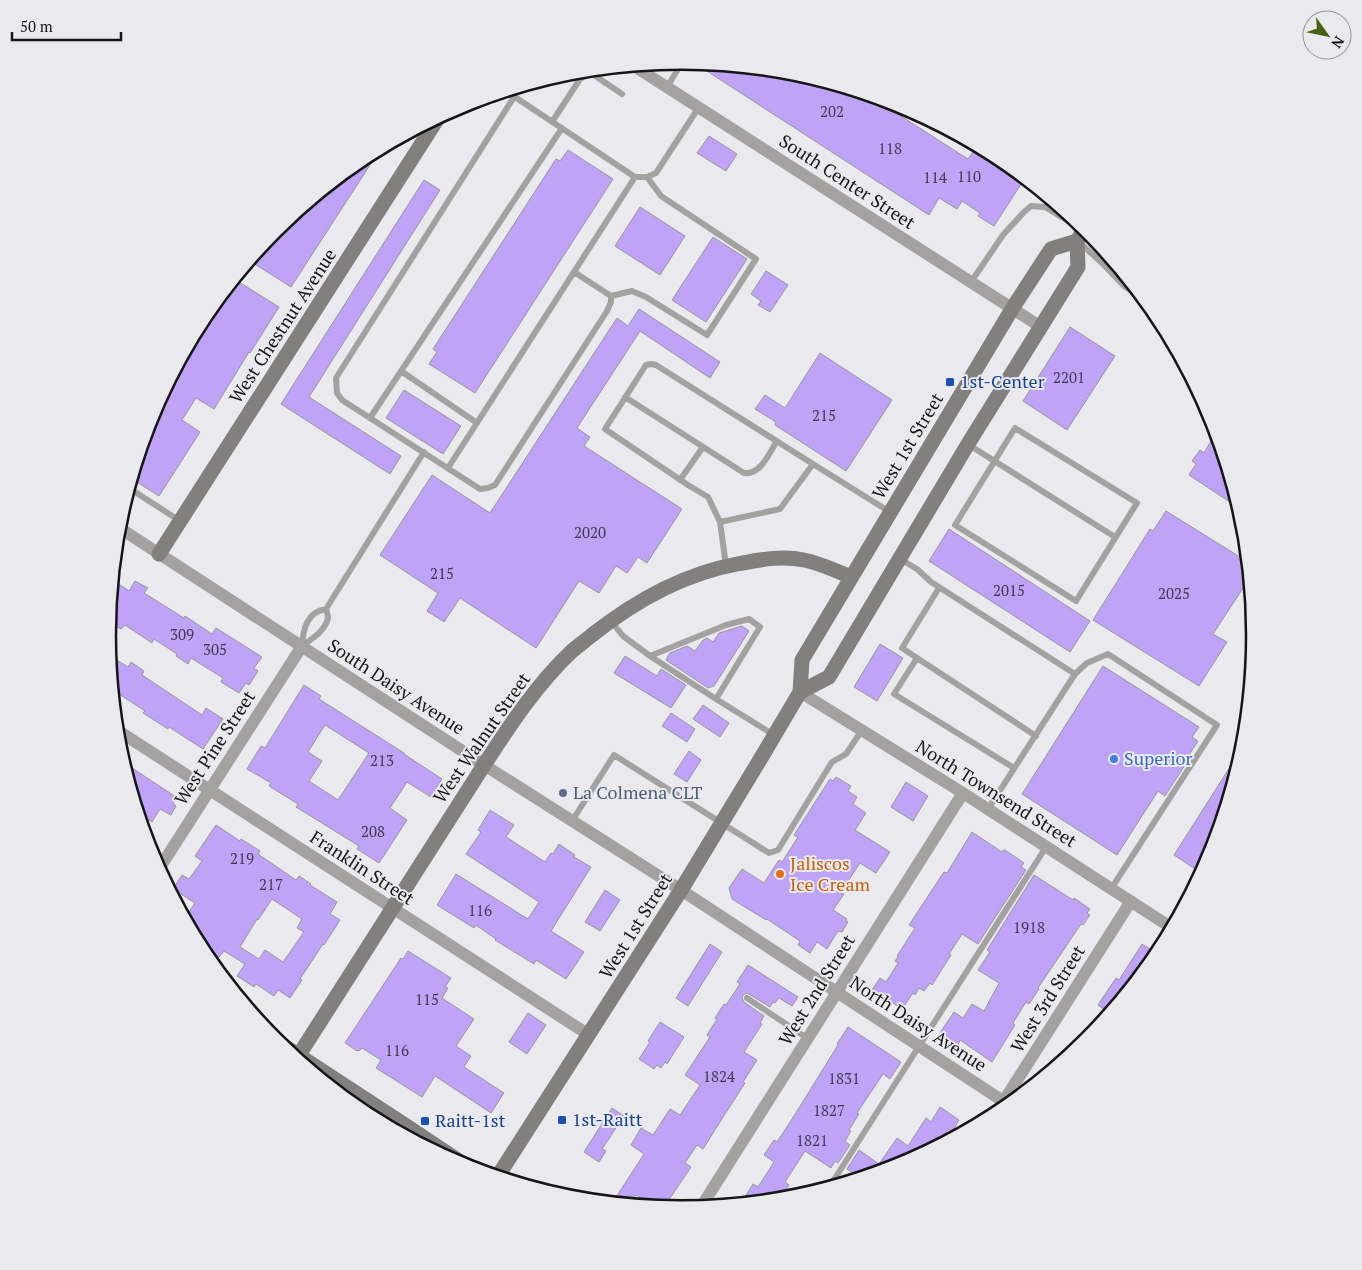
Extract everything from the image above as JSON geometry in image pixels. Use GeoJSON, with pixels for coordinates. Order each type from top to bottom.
{"type":"FeatureCollection","features":[{"type":"Feature","properties":{"kind":"main road","name":"West Chestnut Avenue"},"geometry":{"type":"LineString","coordinates":[[159,554],[426,131]]}},
{"type":"Feature","properties":{"kind":"main road","name":"West 1st Street"},"geometry":{"type":"LineString","coordinates":[[501,1171],[722,824],[800,692],[802,660],[1012,309],[1051,249],[1080,234]]}},
{"type":"Feature","properties":{"kind":"main road"},"geometry":{"type":"LineString","coordinates":[[800,692],[829,677],[968,444],[1078,267],[1082,236]]}},
{"type":"Feature","properties":{"kind":"main road","name":"West Walnut Street"},"geometry":{"type":"LineString","coordinates":[[300,1053],[506,731],[539,687],[572,651],[630,607],[695,574],[766,559],[787,558],[804,560],[851,577]]}},
{"type":"Feature","properties":{"kind":"main road"},"geometry":{"type":"LineString","coordinates":[[365,1104],[400,1125]]}},
{"type":"Feature","properties":{"kind":"street","name":"South Center Street"},"geometry":{"type":"LineString","coordinates":[[642,71],[1040,327]]}},
{"type":"Feature","properties":{"kind":"street","name":"South Daisy Avenue"},"geometry":{"type":"LineString","coordinates":[[126,532],[484,765],[681,890]]}},
{"type":"Feature","properties":{"kind":"street","name":"West Pine Street"},"geometry":{"type":"LineString","coordinates":[[163,861],[302,646]]}},
{"type":"Feature","properties":{"kind":"street","name":"North Townsend Street"},"geometry":{"type":"LineString","coordinates":[[800,692],[963,793],[1166,924]]}},
{"type":"Feature","properties":{"kind":"street","name":"Franklin Street"},"geometry":{"type":"LineString","coordinates":[[125,735],[589,1035]]}},
{"type":"Feature","properties":{"kind":"street","name":"West 2nd Street"},"geometry":{"type":"LineString","coordinates":[[706,1199],[963,793]]}},
{"type":"Feature","properties":{"kind":"street","name":"North Daisy Avenue"},"geometry":{"type":"LineString","coordinates":[[681,890],[1002,1100]]}},
{"type":"Feature","properties":{"kind":"street","name":"West 3rd Street"},"geometry":{"type":"LineString","coordinates":[[1013,1092],[1131,901]]}},
{"type":"Feature","properties":{"kind":"lane"},"geometry":{"type":"LineString","coordinates":[[667,87],[677,70]]}},
{"type":"Feature","properties":{"kind":"lane"},"geometry":{"type":"LineString","coordinates":[[597,77],[622,94]]}},
{"type":"Feature","properties":{"kind":"lane"},"geometry":{"type":"LineString","coordinates":[[552,122],[580,80]]}},
{"type":"Feature","properties":{"kind":"lane"},"geometry":{"type":"LineString","coordinates":[[611,296],[611,302],[607,311],[494,485],[488,488],[480,489],[342,400],[337,392],[336,378],[514,97],[635,177],[647,177],[656,172],[698,107]]}},
{"type":"Feature","properties":{"kind":"lane"},"geometry":{"type":"LineString","coordinates":[[370,418],[562,128]]}},
{"type":"Feature","properties":{"kind":"lane"},"geometry":{"type":"LineString","coordinates":[[448,468],[635,177]]}},
{"type":"Feature","properties":{"kind":"lane"},"geometry":{"type":"LineString","coordinates":[[574,272],[611,296],[632,291],[646,297],[707,335],[756,259],[661,196],[647,177]]}},
{"type":"Feature","properties":{"kind":"lane"},"geometry":{"type":"LineString","coordinates":[[971,282],[1003,235],[1031,206],[1045,207],[1069,224]]}},
{"type":"Feature","properties":{"kind":"lane"},"geometry":{"type":"LineString","coordinates":[[1090,244],[1103,264],[1126,287]]}},
{"type":"Feature","properties":{"kind":"lane"},"geometry":{"type":"LineString","coordinates":[[726,566],[720,522],[708,497],[604,429],[646,365],[656,365],[890,512]]}},
{"type":"Feature","properties":{"kind":"lane"},"geometry":{"type":"LineString","coordinates":[[401,371],[478,422]]}},
{"type":"Feature","properties":{"kind":"lane"},"geometry":{"type":"LineString","coordinates":[[624,397],[744,473],[750,474],[758,470],[777,441]]}},
{"type":"Feature","properties":{"kind":"lane"},"geometry":{"type":"LineString","coordinates":[[1015,428],[1137,503],[1076,601],[955,526],[995,461],[1015,428]]}},
{"type":"Feature","properties":{"kind":"lane"},"geometry":{"type":"LineString","coordinates":[[968,444],[1116,537]]}},
{"type":"Feature","properties":{"kind":"lane"},"geometry":{"type":"LineString","coordinates":[[680,480],[703,447]]}},
{"type":"Feature","properties":{"kind":"lane"},"geometry":{"type":"LineString","coordinates":[[302,646],[316,637],[324,625],[328,618],[326,609],[424,452]]}},
{"type":"Feature","properties":{"kind":"lane"},"geometry":{"type":"LineString","coordinates":[[720,522],[780,509],[813,464]]}},
{"type":"Feature","properties":{"kind":"lane"},"geometry":{"type":"LineString","coordinates":[[134,492],[180,521]]}},
{"type":"Feature","properties":{"kind":"lane"},"geometry":{"type":"LineString","coordinates":[[899,559],[916,569],[939,588],[1075,674]]}},
{"type":"Feature","properties":{"kind":"lane"},"geometry":{"type":"LineString","coordinates":[[939,588],[902,648],[1036,736]]}},
{"type":"Feature","properties":{"kind":"lane"},"geometry":{"type":"LineString","coordinates":[[302,646],[303,630],[311,617],[319,610],[326,609]]}},
{"type":"Feature","properties":{"kind":"lane"},"geometry":{"type":"LineString","coordinates":[[650,656],[726,625],[749,619],[760,627],[716,698]]}},
{"type":"Feature","properties":{"kind":"lane"},"geometry":{"type":"LineString","coordinates":[[611,621],[623,636],[650,656],[774,735]]}},
{"type":"Feature","properties":{"kind":"lane"},"geometry":{"type":"LineString","coordinates":[[988,809],[1075,674],[1087,663],[1108,654],[1217,725],[1112,889]]}},
{"type":"Feature","properties":{"kind":"lane"},"geometry":{"type":"LineString","coordinates":[[917,658],[894,694],[1014,768]]}},
{"type":"Feature","properties":{"kind":"lane"},"geometry":{"type":"LineString","coordinates":[[572,821],[614,755],[769,853],[778,850],[832,762],[846,754],[862,730]]}},
{"type":"Feature","properties":{"kind":"lane"},"geometry":{"type":"LineString","coordinates":[[835,1179],[1046,847]]}},
{"type":"Feature","properties":{"kind":"lane"},"geometry":{"type":"LineString","coordinates":[[747,998],[807,1038]]}},
{"type":"Feature","properties":{"kind":"building"},"geometry":{"type":"Polygon","coordinates":[[[706,71],[755,75],[791,81],[863,100],[895,112],[968,159],[973,152],[1021,184],[994,226],[978,216],[980,213],[962,201],[957,209],[939,198],[929,215],[706,71]]]}},
{"type":"Feature","properties":{"kind":"building"},"geometry":{"type":"Polygon","coordinates":[[[709,136],[737,154],[726,171],[697,153],[709,136]]]}},
{"type":"Feature","properties":{"kind":"building"},"geometry":{"type":"Polygon","coordinates":[[[568,150],[613,179],[475,393],[429,364],[437,352],[433,349],[556,159],[560,161],[568,150]]]}},
{"type":"Feature","properties":{"kind":"building"},"geometry":{"type":"Polygon","coordinates":[[[372,162],[291,287],[255,264],[281,235],[308,210],[372,162]]]}},
{"type":"Feature","properties":{"kind":"building"},"geometry":{"type":"Polygon","coordinates":[[[424,180],[440,190],[309,397],[401,456],[390,474],[281,404],[424,180]]]}},
{"type":"Feature","properties":{"kind":"building"},"geometry":{"type":"Polygon","coordinates":[[[640,207],[685,236],[660,275],[615,246],[640,207]]]}},
{"type":"Feature","properties":{"kind":"building"},"geometry":{"type":"Polygon","coordinates":[[[713,237],[747,259],[706,322],[672,300],[713,237]]]}},
{"type":"Feature","properties":{"kind":"building"},"geometry":{"type":"Polygon","coordinates":[[[766,271],[788,285],[770,312],[758,305],[761,301],[751,294],[766,271]]]}},
{"type":"Feature","properties":{"kind":"building"},"geometry":{"type":"Polygon","coordinates":[[[240,283],[279,307],[214,409],[196,398],[182,420],[200,432],[159,496],[137,482],[146,453],[174,385],[192,352],[211,321],[240,283]]]}},
{"type":"Feature","properties":{"kind":"building"},"geometry":{"type":"Polygon","coordinates":[[[639,309],[720,362],[710,378],[640,331],[577,428],[590,437],[584,446],[682,509],[647,563],[638,557],[627,573],[616,566],[599,593],[579,581],[536,648],[460,598],[444,622],[427,611],[438,593],[380,555],[432,475],[490,513],[617,318],[628,326],[639,309]]]}},
{"type":"Feature","properties":{"kind":"building"},"geometry":{"type":"Polygon","coordinates":[[[1070,327],[1115,356],[1067,430],[1023,401],[1070,327]]]}},
{"type":"Feature","properties":{"kind":"building"},"geometry":{"type":"Polygon","coordinates":[[[820,353],[892,400],[846,471],[775,425],[776,422],[755,409],[765,395],[785,408],[820,353]]]}},
{"type":"Feature","properties":{"kind":"building"},"geometry":{"type":"Polygon","coordinates":[[[404,390],[461,426],[443,454],[386,418],[404,390]]]}},
{"type":"Feature","properties":{"kind":"building"},"geometry":{"type":"Polygon","coordinates":[[[1211,441],[1230,502],[1189,475],[1196,464],[1192,461],[1200,450],[1204,453],[1211,441]]]}},
{"type":"Feature","properties":{"kind":"building"},"geometry":{"type":"Polygon","coordinates":[[[1166,511],[1240,557],[1244,587],[1213,634],[1227,642],[1199,686],[1093,620],[1150,529],[1153,531],[1166,511]]]}},
{"type":"Feature","properties":{"kind":"building"},"geometry":{"type":"Polygon","coordinates":[[[949,529],[1090,621],[1070,652],[929,561],[949,529]]]}},
{"type":"Feature","properties":{"kind":"building"},"geometry":{"type":"Polygon","coordinates":[[[135,581],[148,588],[144,593],[184,618],[185,616],[212,634],[216,628],[262,657],[254,668],[258,671],[249,685],[246,683],[239,693],[221,682],[223,678],[191,658],[188,664],[176,656],[177,654],[154,639],[152,643],[125,625],[121,629],[116,626],[119,584],[129,591],[135,581]]]}},
{"type":"Feature","properties":{"kind":"building"},"geometry":{"type":"Polygon","coordinates":[[[742,626],[749,631],[714,686],[708,688],[666,660],[670,653],[687,646],[695,651],[703,640],[707,638],[713,642],[719,633],[742,626]]]}},
{"type":"Feature","properties":{"kind":"building"},"geometry":{"type":"Polygon","coordinates":[[[880,644],[903,658],[877,701],[854,687],[880,644]]]}},
{"type":"Feature","properties":{"kind":"building"},"geometry":{"type":"Polygon","coordinates":[[[625,656],[657,676],[661,669],[686,685],[671,708],[614,673],[625,656]]]}},
{"type":"Feature","properties":{"kind":"building"},"geometry":{"type":"Polygon","coordinates":[[[117,660],[128,667],[131,662],[144,671],[142,675],[202,715],[206,708],[223,719],[203,749],[143,713],[145,711],[119,694],[117,660]]]}},
{"type":"Feature","properties":{"kind":"building"},"geometry":{"type":"Polygon","coordinates":[[[1103,666],[1199,727],[1192,737],[1198,741],[1183,764],[1185,765],[1165,796],[1158,791],[1117,855],[1022,794],[1103,666]]]}},
{"type":"Feature","properties":{"kind":"building"},"geometry":{"type":"Polygon","coordinates":[[[304,685],[321,696],[319,699],[442,779],[431,797],[407,782],[390,808],[407,820],[379,863],[357,849],[359,846],[296,807],[298,804],[269,786],[271,783],[247,769],[261,746],[265,748],[304,685]],[[325,725],[308,752],[322,761],[309,781],[338,800],[369,753],[325,725]]]}},
{"type":"Feature","properties":{"kind":"building"},"geometry":{"type":"Polygon","coordinates":[[[703,705],[729,723],[720,737],[693,719],[703,705]]]}},
{"type":"Feature","properties":{"kind":"building"},"geometry":{"type":"Polygon","coordinates":[[[671,713],[695,729],[687,742],[662,726],[671,713]]]}},
{"type":"Feature","properties":{"kind":"building"},"geometry":{"type":"Polygon","coordinates":[[[689,751],[701,760],[687,782],[674,774],[689,751]]]}},
{"type":"Feature","properties":{"kind":"building"},"geometry":{"type":"Polygon","coordinates":[[[1230,767],[1216,817],[1195,869],[1174,855],[1230,767]]]}},
{"type":"Feature","properties":{"kind":"building"},"geometry":{"type":"Polygon","coordinates":[[[132,768],[176,797],[173,803],[176,806],[171,815],[160,809],[152,822],[146,817],[132,768]]]}},
{"type":"Feature","properties":{"kind":"building"},"geometry":{"type":"Polygon","coordinates":[[[836,777],[851,786],[848,791],[857,797],[853,804],[866,813],[855,830],[890,852],[876,873],[860,863],[841,892],[844,894],[833,910],[847,919],[845,920],[848,922],[842,932],[839,931],[836,934],[827,949],[817,942],[810,953],[798,945],[800,941],[732,899],[729,888],[742,869],[764,883],[779,860],[782,862],[798,837],[794,835],[830,779],[833,781],[836,777]]]}},
{"type":"Feature","properties":{"kind":"building"},"geometry":{"type":"Polygon","coordinates":[[[906,782],[928,796],[913,821],[891,807],[906,782]]]}},
{"type":"Feature","properties":{"kind":"building"},"geometry":{"type":"Polygon","coordinates":[[[490,810],[514,825],[506,837],[545,862],[559,844],[575,855],[574,857],[591,867],[551,931],[584,952],[566,979],[536,960],[534,964],[495,940],[476,925],[474,928],[437,905],[456,874],[528,919],[539,902],[466,854],[481,832],[478,830],[490,810]]]}},
{"type":"Feature","properties":{"kind":"building"},"geometry":{"type":"Polygon","coordinates":[[[216,825],[240,841],[241,839],[260,851],[258,854],[296,880],[299,876],[337,902],[330,914],[340,920],[300,979],[302,980],[290,998],[278,990],[274,996],[256,984],[254,987],[237,976],[245,964],[224,951],[219,957],[211,949],[189,912],[195,903],[178,892],[175,886],[182,875],[189,879],[202,861],[195,856],[216,825]],[[272,899],[240,947],[259,959],[265,950],[283,962],[304,932],[297,928],[302,919],[272,899]]]}},
{"type":"Feature","properties":{"kind":"building"},"geometry":{"type":"Polygon","coordinates":[[[972,832],[1002,852],[1005,850],[1024,863],[1021,867],[1026,870],[978,944],[962,934],[932,985],[930,983],[924,991],[919,988],[915,995],[913,993],[902,1009],[872,990],[880,978],[886,982],[898,963],[895,961],[897,956],[915,928],[909,925],[944,872],[947,873],[972,832]]]}},
{"type":"Feature","properties":{"kind":"building"},"geometry":{"type":"Polygon","coordinates":[[[1034,875],[1090,909],[1087,913],[1090,915],[1083,925],[1081,924],[1029,1004],[1026,1002],[1013,1023],[1015,1025],[992,1062],[960,1040],[958,1045],[940,1033],[954,1012],[963,1018],[972,1004],[984,1011],[999,983],[978,970],[990,952],[987,950],[1034,875]]]}},
{"type":"Feature","properties":{"kind":"building"},"geometry":{"type":"Polygon","coordinates":[[[605,890],[620,900],[600,931],[585,922],[605,890]]]}},
{"type":"Feature","properties":{"kind":"building"},"geometry":{"type":"Polygon","coordinates":[[[710,944],[722,952],[688,1006],[676,998],[710,944]]]}},
{"type":"Feature","properties":{"kind":"building"},"geometry":{"type":"Polygon","coordinates":[[[1142,944],[1151,949],[1105,1009],[1098,1005],[1116,978],[1119,980],[1142,944]]]}},
{"type":"Feature","properties":{"kind":"building"},"geometry":{"type":"Polygon","coordinates":[[[408,951],[451,978],[445,987],[448,988],[442,998],[474,1019],[456,1046],[471,1056],[464,1067],[504,1093],[491,1113],[435,1076],[422,1097],[376,1068],[381,1060],[362,1048],[357,1051],[345,1043],[401,958],[403,959],[408,951]]]}},
{"type":"Feature","properties":{"kind":"building"},"geometry":{"type":"Polygon","coordinates":[[[748,965],[798,997],[792,1006],[779,998],[770,1007],[747,993],[743,995],[744,1002],[764,1016],[760,1023],[762,1024],[744,1052],[757,1060],[743,1082],[745,1083],[703,1149],[697,1145],[685,1163],[691,1167],[669,1200],[642,1199],[636,1195],[634,1198],[617,1196],[644,1154],[631,1145],[641,1128],[653,1135],[670,1109],[680,1115],[700,1085],[685,1075],[710,1037],[707,1035],[717,1019],[715,1018],[740,984],[737,982],[748,965]]]}},
{"type":"Feature","properties":{"kind":"building"},"geometry":{"type":"Polygon","coordinates":[[[528,1013],[546,1025],[527,1054],[509,1042],[528,1013]]]}},
{"type":"Feature","properties":{"kind":"building"},"geometry":{"type":"Polygon","coordinates":[[[660,1022],[684,1037],[667,1064],[665,1062],[661,1068],[657,1065],[654,1069],[639,1059],[660,1022]]]}},
{"type":"Feature","properties":{"kind":"building"},"geometry":{"type":"Polygon","coordinates":[[[848,1027],[901,1062],[890,1079],[883,1074],[857,1113],[859,1114],[849,1130],[851,1131],[845,1141],[850,1145],[838,1163],[835,1161],[831,1168],[805,1151],[785,1182],[789,1185],[785,1190],[745,1196],[753,1184],[758,1187],[774,1162],[764,1155],[774,1140],[777,1142],[848,1027]]]}},
{"type":"Feature","properties":{"kind":"building"},"geometry":{"type":"Polygon","coordinates":[[[940,1107],[959,1120],[954,1129],[951,1131],[948,1129],[945,1134],[931,1142],[879,1164],[897,1138],[908,1146],[926,1118],[931,1122],[940,1107]]]}},
{"type":"Feature","properties":{"kind":"building"},"geometry":{"type":"Polygon","coordinates":[[[612,1108],[624,1116],[602,1149],[606,1151],[599,1162],[584,1152],[612,1108]]]}},
{"type":"Feature","properties":{"kind":"building"},"geometry":{"type":"Polygon","coordinates":[[[859,1150],[879,1164],[853,1173],[847,1169],[859,1150]]]}},
{"type":"Feature","properties":{"kind":"place","name":"1st-Center"},"geometry":{"type":"Point","coordinates":[950,382]}},
{"type":"Feature","properties":{"kind":"place","name":"Superior"},"geometry":{"type":"Point","coordinates":[1114,759]}},
{"type":"Feature","properties":{"kind":"place","name":"La Colmena CLT"},"geometry":{"type":"Point","coordinates":[563,793]}},
{"type":"Feature","properties":{"kind":"place","name":"Jaliscos Ice Cream"},"geometry":{"type":"Point","coordinates":[780,874]}},
{"type":"Feature","properties":{"kind":"place","name":"1st-Raitt"},"geometry":{"type":"Point","coordinates":[562,1120]}},
{"type":"Feature","properties":{"kind":"place","name":"Raitt-1st"},"geometry":{"type":"Point","coordinates":[425,1121]}}]}
